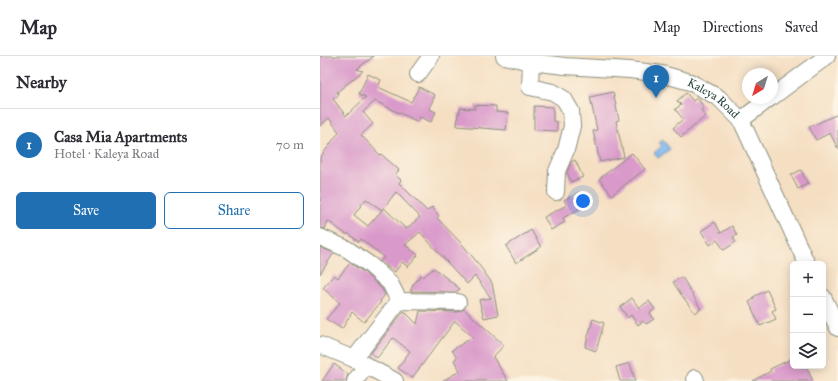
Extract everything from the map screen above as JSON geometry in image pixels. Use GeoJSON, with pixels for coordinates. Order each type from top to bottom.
{"type":"FeatureCollection","features":[{"type":"Feature","properties":{"kind":"street"},"geometry":{"type":"LineString","coordinates":[[418,74],[431,56]]}},
{"type":"Feature","properties":{"kind":"street","name":"Kaleya Road"},"geometry":{"type":"LineString","coordinates":[[504,56],[531,62],[566,66],[630,70],[662,74],[690,82],[719,98],[741,120],[806,261]]}},
{"type":"Feature","properties":{"kind":"street"},"geometry":{"type":"LineString","coordinates":[[778,92],[827,56]]}},
{"type":"Feature","properties":{"kind":"street"},"geometry":{"type":"LineString","coordinates":[[531,62],[530,87],[554,92],[564,100],[571,112],[572,126],[566,150],[557,171],[556,192]]}},
{"type":"Feature","properties":{"kind":"street"},"geometry":{"type":"LineString","coordinates":[[741,120],[762,104]]}},
{"type":"Feature","properties":{"kind":"street"},"geometry":{"type":"LineString","coordinates":[[320,237],[347,249],[370,265],[390,283],[400,301]]}},
{"type":"Feature","properties":{"kind":"street"},"geometry":{"type":"LineString","coordinates":[[400,301],[458,302]]}},
{"type":"Feature","properties":{"kind":"street"},"geometry":{"type":"LineString","coordinates":[[355,381],[360,362],[400,301]]}},
{"type":"Feature","properties":{"kind":"street"},"geometry":{"type":"LineString","coordinates":[[826,303],[838,328]]}},
{"type":"Feature","properties":{"kind":"street"},"geometry":{"type":"LineString","coordinates":[[320,345],[360,362],[395,381]]}},
{"type":"Feature","properties":{"kind":"water"},"geometry":{"type":"Polygon","coordinates":[[[663,140],[670,149],[658,158],[654,153],[662,146],[659,143],[663,140]]]}},
{"type":"Feature","properties":{"kind":"building"},"geometry":{"type":"Polygon","coordinates":[[[320,56],[374,56],[357,69],[363,71],[337,92],[339,95],[333,99],[346,116],[366,97],[359,94],[368,74],[381,80],[378,87],[411,102],[419,87],[435,95],[429,109],[436,112],[431,122],[420,117],[418,122],[375,101],[363,112],[373,124],[361,135],[380,155],[381,154],[399,170],[395,175],[401,180],[399,183],[427,211],[432,207],[439,216],[437,218],[476,261],[492,283],[498,315],[484,318],[479,300],[491,298],[475,276],[467,284],[420,232],[405,245],[418,255],[408,267],[402,262],[395,272],[380,262],[384,257],[361,239],[359,242],[348,233],[347,235],[328,221],[325,229],[320,228],[320,158],[339,132],[329,118],[320,126],[320,56]],[[396,192],[382,210],[366,199],[354,215],[368,226],[384,208],[406,229],[420,217],[396,192]]]}},
{"type":"Feature","properties":{"kind":"building"},"geometry":{"type":"Polygon","coordinates":[[[613,92],[619,120],[616,121],[624,157],[600,162],[593,131],[597,130],[590,97],[613,92]]]}},
{"type":"Feature","properties":{"kind":"building"},"geometry":{"type":"Polygon","coordinates":[[[686,93],[693,101],[697,98],[704,107],[701,110],[706,116],[681,137],[673,128],[683,119],[675,109],[681,105],[677,101],[686,93]]]}},
{"type":"Feature","properties":{"kind":"building"},"geometry":{"type":"Polygon","coordinates":[[[475,105],[496,106],[496,112],[508,113],[506,130],[457,126],[460,108],[475,109],[475,105]]]}},
{"type":"Feature","properties":{"kind":"building"},"geometry":{"type":"Polygon","coordinates":[[[534,106],[553,107],[553,121],[557,122],[557,131],[534,130],[534,106]]]}},
{"type":"Feature","properties":{"kind":"building"},"geometry":{"type":"Polygon","coordinates":[[[838,114],[838,149],[830,133],[816,140],[809,127],[838,114]]]}},
{"type":"Feature","properties":{"kind":"building"},"geometry":{"type":"Polygon","coordinates":[[[632,153],[645,169],[612,195],[599,179],[632,153]]]}},
{"type":"Feature","properties":{"kind":"building"},"geometry":{"type":"Polygon","coordinates":[[[575,160],[583,177],[571,182],[567,172],[571,162],[575,160]]]}},
{"type":"Feature","properties":{"kind":"building"},"geometry":{"type":"Polygon","coordinates":[[[801,170],[808,184],[798,189],[791,175],[801,170]]]}},
{"type":"Feature","properties":{"kind":"building"},"geometry":{"type":"Polygon","coordinates":[[[579,192],[586,205],[563,218],[565,222],[551,230],[544,217],[567,205],[564,200],[579,192]]]}},
{"type":"Feature","properties":{"kind":"building"},"geometry":{"type":"Polygon","coordinates":[[[715,222],[721,233],[732,226],[737,235],[733,237],[736,242],[724,250],[717,240],[710,245],[701,231],[715,222]]]}},
{"type":"Feature","properties":{"kind":"building"},"geometry":{"type":"Polygon","coordinates":[[[531,230],[541,247],[516,263],[506,246],[531,230]]]}},
{"type":"Feature","properties":{"kind":"building"},"geometry":{"type":"Polygon","coordinates":[[[320,247],[334,253],[320,274],[320,247]]]}},
{"type":"Feature","properties":{"kind":"building"},"geometry":{"type":"Polygon","coordinates":[[[350,263],[364,272],[382,289],[385,295],[364,322],[352,312],[342,329],[326,319],[340,303],[323,288],[334,275],[338,278],[350,263]]]}},
{"type":"Feature","properties":{"kind":"building"},"geometry":{"type":"Polygon","coordinates":[[[434,268],[460,289],[456,292],[410,291],[421,275],[423,277],[434,268]]]}},
{"type":"Feature","properties":{"kind":"building"},"geometry":{"type":"Polygon","coordinates":[[[682,277],[701,309],[695,313],[673,282],[682,277]]]}},
{"type":"Feature","properties":{"kind":"building"},"geometry":{"type":"Polygon","coordinates":[[[767,290],[776,309],[772,311],[776,319],[760,326],[749,302],[754,299],[753,297],[767,290]]]}},
{"type":"Feature","properties":{"kind":"building"},"geometry":{"type":"Polygon","coordinates":[[[632,298],[639,308],[649,301],[655,309],[650,313],[654,319],[646,324],[643,321],[638,325],[631,315],[628,318],[620,307],[632,298]]]}},
{"type":"Feature","properties":{"kind":"building"},"geometry":{"type":"Polygon","coordinates":[[[464,309],[504,345],[493,357],[508,381],[442,381],[460,371],[454,360],[457,358],[452,350],[473,337],[455,321],[412,378],[398,368],[410,351],[393,338],[377,358],[371,353],[404,311],[417,324],[420,311],[458,312],[464,309]]]}},
{"type":"Feature","properties":{"kind":"building"},"geometry":{"type":"Polygon","coordinates":[[[593,319],[604,323],[596,351],[585,347],[593,319]]]}},
{"type":"Feature","properties":{"kind":"building"},"geometry":{"type":"Polygon","coordinates":[[[790,359],[790,369],[807,369],[813,381],[752,381],[771,371],[770,369],[790,359]]]}},
{"type":"Feature","properties":{"kind":"building"},"geometry":{"type":"Polygon","coordinates":[[[630,363],[635,381],[620,381],[616,367],[630,363]]]}},
{"type":"Feature","properties":{"kind":"building"},"geometry":{"type":"Polygon","coordinates":[[[334,364],[348,374],[346,381],[322,381],[334,364]]]}},
{"type":"Feature","properties":{"kind":"place","name":"Casa Mia Apartments"},"geometry":{"type":"Point","coordinates":[656,98]}}]}
